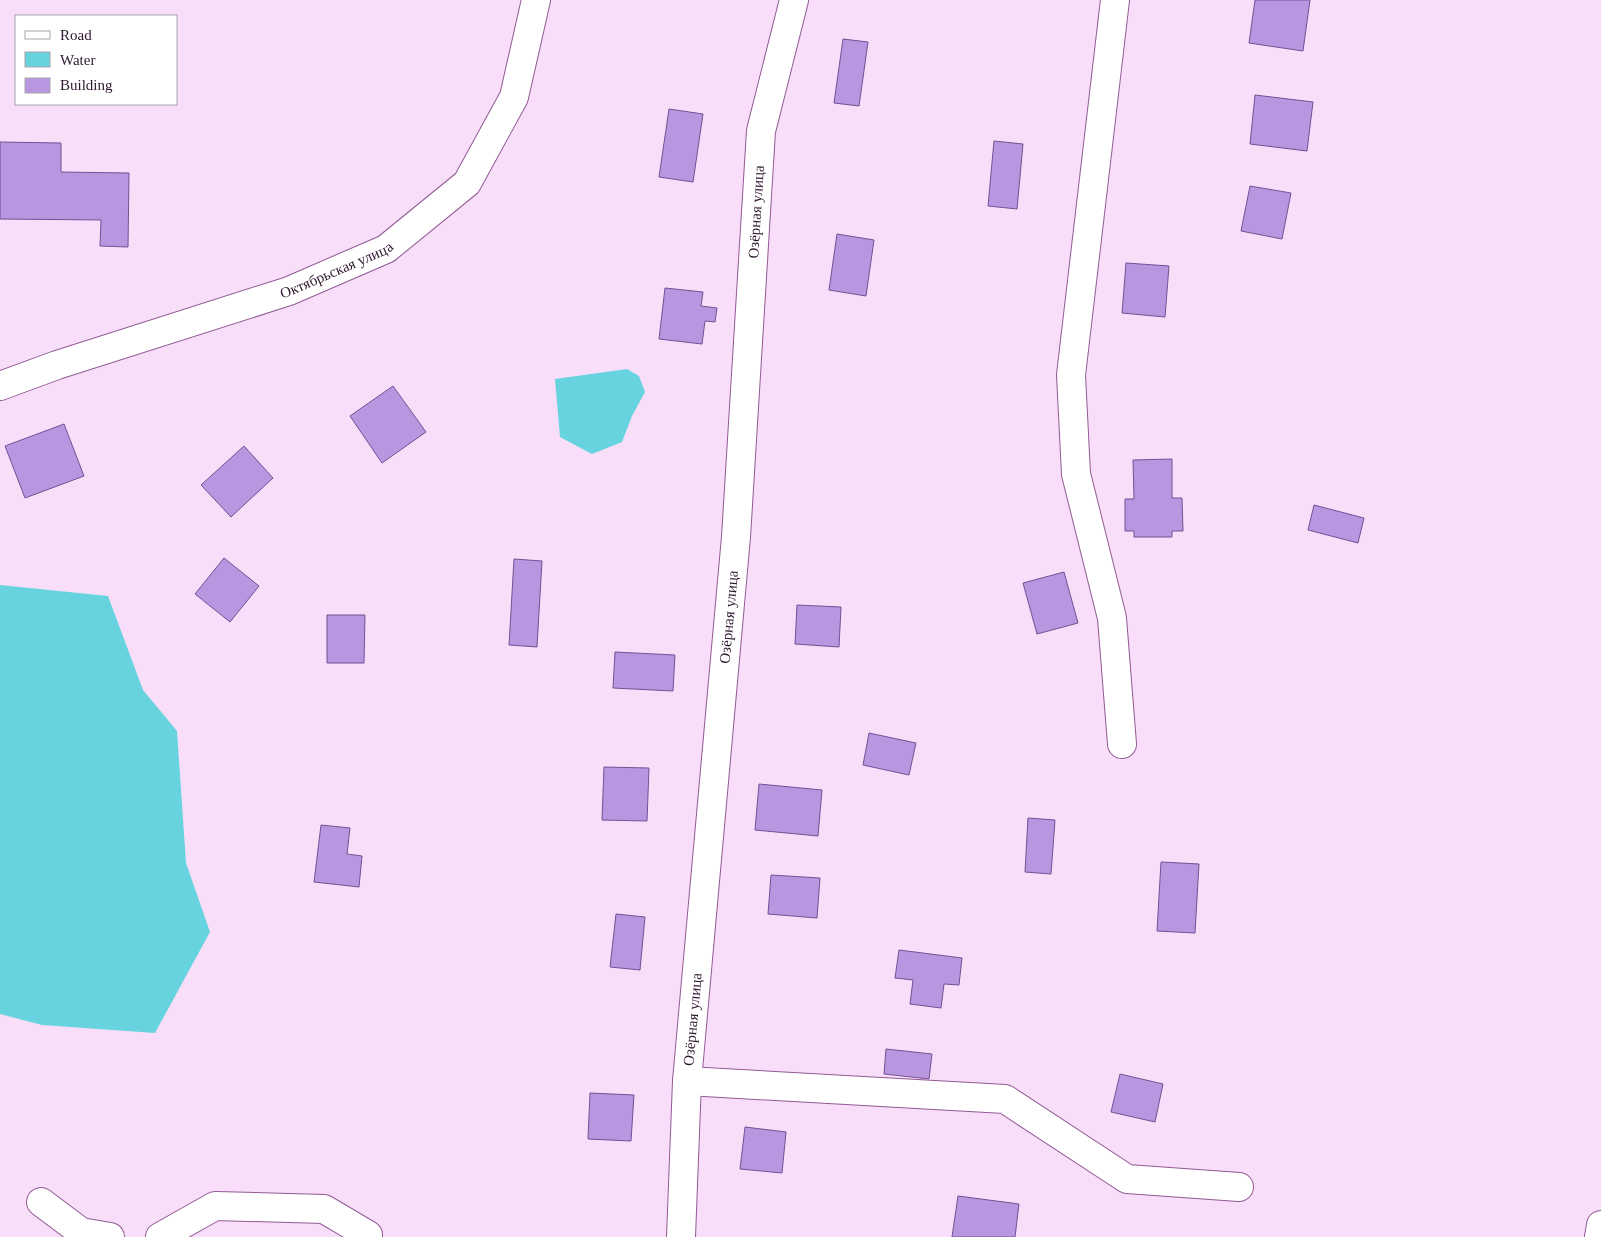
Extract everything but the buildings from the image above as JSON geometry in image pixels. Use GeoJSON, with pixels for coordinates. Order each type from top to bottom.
{"type":"FeatureCollection","features":[{"type":"Feature","properties":{"kind":"street","name":"Октябрьская улица"},"geometry":{"type":"LineString","coordinates":[[0,386],[57,365],[289,292],[386,249],[467,183],[514,97],[536,0]]}},
{"type":"Feature","properties":{"kind":"street","name":"Озёрная улица"},"geometry":{"type":"LineString","coordinates":[[681,1237],[687,1081],[736,536],[761,131],[794,0]]}},
{"type":"Feature","properties":{"kind":"street"},"geometry":{"type":"LineString","coordinates":[[1115,0],[1071,375],[1076,474],[1112,618],[1122,744]]}},
{"type":"Feature","properties":{"kind":"street"},"geometry":{"type":"LineString","coordinates":[[687,1081],[1005,1100],[1127,1179],[1239,1187]]}},
{"type":"Feature","properties":{"kind":"street"},"geometry":{"type":"LineString","coordinates":[[41,1202],[81,1232],[110,1237]]}},
{"type":"Feature","properties":{"kind":"street"},"geometry":{"type":"LineString","coordinates":[[160,1237],[215,1206],[324,1209],[368,1237]]}},
{"type":"Feature","properties":{"kind":"street"},"geometry":{"type":"LineString","coordinates":[[1599,1237],[1601,1225]]}},
{"type":"Feature","properties":{"kind":"water"},"geometry":{"type":"Polygon","coordinates":[[[627,369],[639,376],[645,392],[632,416],[622,442],[592,454],[560,437],[555,379],[627,369]]]}},
{"type":"Feature","properties":{"kind":"water"},"geometry":{"type":"Polygon","coordinates":[[[0,585],[108,596],[143,690],[177,731],[186,863],[210,932],[155,1033],[42,1025],[0,1014],[0,585]]]}}]}
